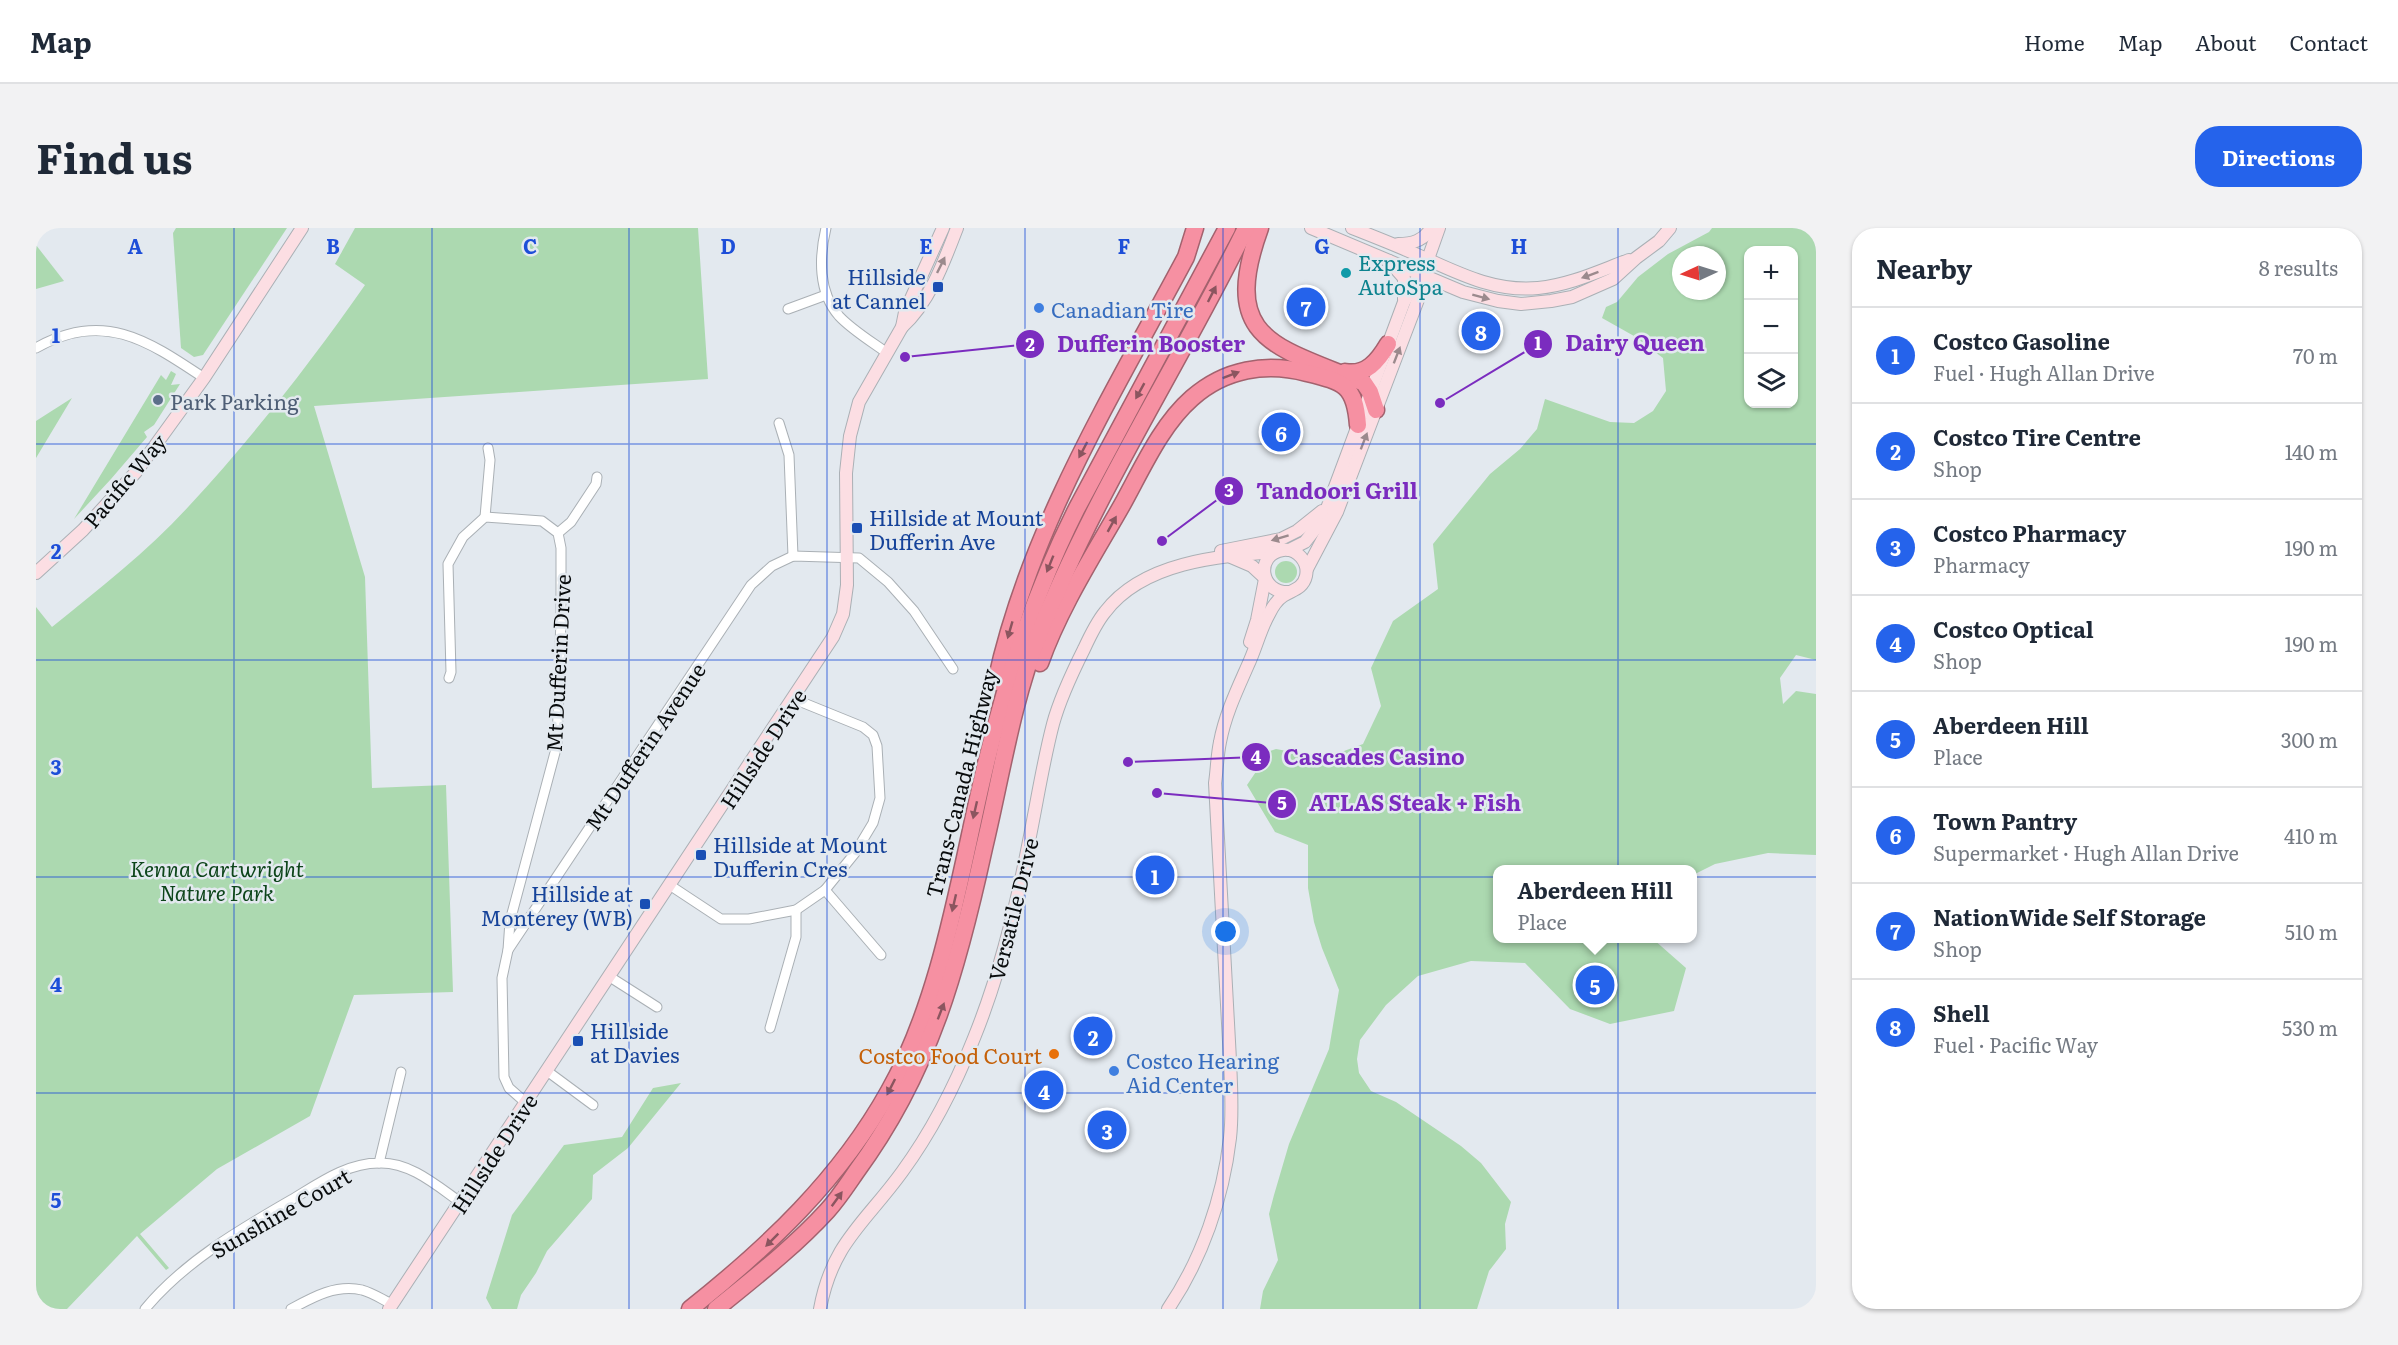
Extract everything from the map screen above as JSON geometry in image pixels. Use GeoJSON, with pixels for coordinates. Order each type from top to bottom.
{"type":"FeatureCollection","features":[{"type":"Feature","properties":{"kind":"highway"},"geometry":{"type":"LineString","coordinates":[[981,786],[988,719],[998,675],[1035,555],[1066,482],[1186,257],[1194,228]]}},
{"type":"Feature","properties":{"kind":"highway"},"geometry":{"type":"LineString","coordinates":[[1175,329],[1190,283],[1216,228]]}},
{"type":"Feature","properties":{"kind":"highway","name":"Trans-Canada Highway"},"geometry":{"type":"LineString","coordinates":[[690,1309],[768,1245],[816,1195],[853,1148],[890,1090],[930,995],[1008,678],[1024,631],[1057,548],[1227,228]]}},
{"type":"Feature","properties":{"kind":"highway","name":"Trans-Canada Highway"},"geometry":{"type":"LineString","coordinates":[[716,1309],[778,1258],[828,1210],[869,1155],[905,1095],[927,1049],[946,999],[969,914],[1007,747],[1038,637],[1072,556],[1118,466],[1199,321],[1246,228]]}},
{"type":"Feature","properties":{"kind":"highway"},"geometry":{"type":"LineString","coordinates":[[1260,228],[1247,269],[1246,290],[1252,317],[1262,333],[1281,348],[1364,382],[1376,410]]}},
{"type":"Feature","properties":{"kind":"highway"},"geometry":{"type":"LineString","coordinates":[[1335,370],[1350,373],[1365,370],[1376,361],[1388,344]]}},
{"type":"Feature","properties":{"kind":"highway"},"geometry":{"type":"LineString","coordinates":[[1007,747],[1025,710],[1043,654],[1059,619],[1155,447],[1175,417],[1193,397],[1219,380],[1243,371],[1267,367],[1282,368],[1315,375],[1343,385],[1354,398],[1358,425]]}},
{"type":"Feature","properties":{"kind":"street","name":"Pacific Way"},"geometry":{"type":"LineString","coordinates":[[36,573],[83,530],[136,472],[204,378],[302,228]]}},
{"type":"Feature","properties":{"kind":"street"},"geometry":{"type":"LineString","coordinates":[[826,228],[820,252],[826,295],[840,317],[887,353]]}},
{"type":"Feature","properties":{"kind":"street","name":"Hillside Drive"},"geometry":{"type":"LineString","coordinates":[[902,327],[905,312],[943,228]]}},
{"type":"Feature","properties":{"kind":"street","name":"Hillside Drive"},"geometry":{"type":"LineString","coordinates":[[391,1307],[525,1102],[671,886],[833,637],[843,614],[847,585],[846,473],[850,436],[859,402],[902,327],[914,316],[923,301],[957,228]]}},
{"type":"Feature","properties":{"kind":"street"},"geometry":{"type":"LineString","coordinates":[[1311,228],[1387,258],[1463,292],[1498,301],[1537,303],[1572,297],[1613,279],[1659,241],[1670,228]]}},
{"type":"Feature","properties":{"kind":"street"},"geometry":{"type":"LineString","coordinates":[[1352,228],[1428,259],[1467,278],[1500,287],[1538,288],[1568,282],[1636,258]]}},
{"type":"Feature","properties":{"kind":"street"},"geometry":{"type":"LineString","coordinates":[[1391,244],[1418,241],[1425,237],[1431,228]]}},
{"type":"Feature","properties":{"kind":"street"},"geometry":{"type":"LineString","coordinates":[[1239,682],[1269,614],[1281,598],[1295,590],[1304,581],[1307,569],[1337,512],[1376,410],[1438,228]]}},
{"type":"Feature","properties":{"kind":"street"},"geometry":{"type":"LineString","coordinates":[[1387,258],[1404,278],[1404,302]]}},
{"type":"Feature","properties":{"kind":"street"},"geometry":{"type":"LineString","coordinates":[[1168,1309],[1188,1276],[1212,1220],[1230,1137],[1230,1060],[1215,783],[1220,742],[1257,620],[1267,561],[1275,552],[1289,550],[1305,542],[1323,519],[1404,302],[1423,275]]}},
{"type":"Feature","properties":{"kind":"street"},"geometry":{"type":"LineString","coordinates":[[1568,282],[1572,297]]}},
{"type":"Feature","properties":{"kind":"street"},"geometry":{"type":"LineString","coordinates":[[788,309],[826,295]]}},
{"type":"Feature","properties":{"kind":"street"},"geometry":{"type":"LineString","coordinates":[[36,348],[65,335],[93,331],[115,332],[135,337],[204,378]]}},
{"type":"Feature","properties":{"kind":"street"},"geometry":{"type":"LineString","coordinates":[[779,423],[789,455],[793,556],[859,558],[888,582],[914,611],[953,669]]}},
{"type":"Feature","properties":{"kind":"street"},"geometry":{"type":"LineString","coordinates":[[485,518],[490,460],[488,448]]}},
{"type":"Feature","properties":{"kind":"street"},"geometry":{"type":"LineString","coordinates":[[449,678],[451,672],[448,564],[463,537],[485,518],[542,521],[558,533],[571,522],[596,484],[597,477]]}},
{"type":"Feature","properties":{"kind":"street"},"geometry":{"type":"LineString","coordinates":[[1205,559],[1225,548],[1281,539],[1304,526],[1327,506]]}},
{"type":"Feature","properties":{"kind":"street","name":"Mt Dufferin Drive"},"geometry":{"type":"LineString","coordinates":[[525,1102],[509,1088],[504,1077],[502,978],[508,950],[510,921],[556,745],[561,617],[561,548],[558,533]]}},
{"type":"Feature","properties":{"kind":"street"},"geometry":{"type":"LineString","coordinates":[[1289,550],[1301,556],[1307,569]]}},
{"type":"Feature","properties":{"kind":"street","name":"Versatile Drive"},"geometry":{"type":"LineString","coordinates":[[820,1309],[829,1273],[837,1254],[902,1172],[926,1137],[950,1094],[974,1038],[1008,940],[1053,723],[1070,678],[1097,623],[1114,601],[1137,583],[1152,576],[1205,559],[1275,552]]}},
{"type":"Feature","properties":{"kind":"street","name":"Mt Dufferin Avenue"},"geometry":{"type":"LineString","coordinates":[[508,950],[751,585],[772,566],[793,556]]}},
{"type":"Feature","properties":{"kind":"street"},"geometry":{"type":"LineString","coordinates":[[1226,556],[1252,566],[1273,588],[1284,593],[1290,592]]}},
{"type":"Feature","properties":{"kind":"street"},"geometry":{"type":"LineString","coordinates":[[671,886],[721,920],[749,920],[796,910],[825,890],[855,853],[873,823],[880,798],[877,746],[873,735],[863,727],[794,699]]}},
{"type":"Feature","properties":{"kind":"street"},"geometry":{"type":"LineString","coordinates":[[825,890],[881,955]]}},
{"type":"Feature","properties":{"kind":"street"},"geometry":{"type":"LineString","coordinates":[[770,1028],[796,937],[796,910]]}},
{"type":"Feature","properties":{"kind":"street"},"geometry":{"type":"LineString","coordinates":[[610,977],[657,1007]]}},
{"type":"Feature","properties":{"kind":"street"},"geometry":{"type":"LineString","coordinates":[[548,1071],[593,1105]]}},
{"type":"Feature","properties":{"kind":"street"},"geometry":{"type":"LineString","coordinates":[[379,1163],[401,1072]]}},
{"type":"Feature","properties":{"kind":"street","name":"Sunshine Court"},"geometry":{"type":"LineString","coordinates":[[145,1309],[183,1272],[231,1235],[343,1170],[379,1163],[404,1167],[460,1202]]}},
{"type":"Feature","properties":{"kind":"street"},"geometry":{"type":"LineString","coordinates":[[291,1309],[317,1294],[339,1289],[363,1290],[391,1307]]}},
{"type":"Feature","properties":{"kind":"green space"},"geometry":{"type":"Polygon","coordinates":[[[176,228],[287,228],[203,355],[194,357],[181,348],[173,233],[176,228]]]}},
{"type":"Feature","properties":{"kind":"green space","name":"Kenna Cartwright Nature Park"},"geometry":{"type":"Polygon","coordinates":[[[355,228],[698,228],[708,379],[314,406],[365,577],[372,788],[446,785],[453,992],[354,995],[310,1116],[217,1169],[140,1234],[169,1268],[166,1270],[137,1236],[67,1309],[36,1309],[36,607],[52,627],[157,539],[259,426],[365,285],[335,264],[355,228]]]}},
{"type":"Feature","properties":{"kind":"green space"},"geometry":{"type":"Polygon","coordinates":[[[1712,228],[1816,228],[1816,660],[1796,655],[1780,678],[1783,704],[1796,691],[1816,694],[1816,855],[1768,853],[1715,864],[1697,873],[1697,865],[1493,865],[1493,943],[1658,943],[1686,968],[1674,1011],[1610,1024],[1570,1009],[1525,963],[1471,961],[1418,976],[1386,1005],[1360,1040],[1357,1059],[1359,1073],[1371,1091],[1396,1102],[1461,1146],[1481,1163],[1511,1202],[1505,1224],[1506,1249],[1489,1271],[1477,1309],[1260,1309],[1263,1291],[1278,1260],[1269,1214],[1289,1144],[1329,1049],[1339,990],[1314,922],[1308,888],[1308,845],[1275,832],[1247,785],[1270,751],[1276,749],[1325,758],[1363,744],[1381,706],[1371,668],[1393,621],[1438,589],[1433,544],[1490,474],[1520,449],[1537,429],[1545,399],[1610,422],[1634,423],[1653,411],[1666,391],[1663,358],[1634,336],[1602,318],[1606,307],[1617,302],[1638,277],[1672,252],[1672,300],[1726,300],[1726,246],[1683,246],[1709,232],[1712,228]]]}},
{"type":"Feature","properties":{"kind":"green space"},"geometry":{"type":"Polygon","coordinates":[[[36,245],[64,281],[36,289],[36,245]]]}},
{"type":"Feature","properties":{"kind":"green space"},"geometry":{"type":"Polygon","coordinates":[[[171,371],[176,374],[171,385],[180,384],[154,425],[144,432],[147,437],[74,519],[161,375],[166,380],[171,371]]]}},
{"type":"Feature","properties":{"kind":"green space"},"geometry":{"type":"Polygon","coordinates":[[[72,398],[36,458],[36,421],[72,398]]]}},
{"type":"Feature","properties":{"kind":"green space"},"geometry":{"type":"Polygon","coordinates":[[[1286,561],[1294,564],[1297,572],[1294,580],[1286,583],[1278,580],[1275,572],[1278,564],[1286,561]]]}},
{"type":"Feature","properties":{"kind":"green space"},"geometry":{"type":"Polygon","coordinates":[[[681,1083],[628,1148],[593,1175],[592,1199],[547,1251],[521,1295],[517,1309],[492,1309],[486,1298],[512,1215],[564,1145],[622,1137],[653,1088],[681,1083]]]}},
{"type":"Feature","properties":{"kind":"place","name":"Express AutoSpa"},"geometry":{"type":"Point","coordinates":[1346,273]}},
{"type":"Feature","properties":{"kind":"place","name":"Hillside at Cannel"},"geometry":{"type":"Point","coordinates":[938,287]}},
{"type":"Feature","properties":{"kind":"place","name":"NationWide Self Storage"},"geometry":{"type":"Point","coordinates":[1306,307]}},
{"type":"Feature","properties":{"kind":"place","name":"Canadian Tire"},"geometry":{"type":"Point","coordinates":[1039,308]}},
{"type":"Feature","properties":{"kind":"place","name":"Shell"},"geometry":{"type":"Point","coordinates":[1481,331]}},
{"type":"Feature","properties":{"kind":"place","name":"Dufferin Booster"},"geometry":{"type":"Point","coordinates":[905,357]}},
{"type":"Feature","properties":{"kind":"place","name":"Park Parking"},"geometry":{"type":"Point","coordinates":[158,400]}},
{"type":"Feature","properties":{"kind":"place","name":"Dairy Queen"},"geometry":{"type":"Point","coordinates":[1440,403]}},
{"type":"Feature","properties":{"kind":"place","name":"Town Pantry"},"geometry":{"type":"Point","coordinates":[1281,432]}},
{"type":"Feature","properties":{"kind":"place","name":"Hillside at Mount Dufferin Ave"},"geometry":{"type":"Point","coordinates":[857,528]}},
{"type":"Feature","properties":{"kind":"place","name":"Tandoori Grill"},"geometry":{"type":"Point","coordinates":[1162,541]}},
{"type":"Feature","properties":{"kind":"place","name":"Cascades Casino"},"geometry":{"type":"Point","coordinates":[1128,762]}},
{"type":"Feature","properties":{"kind":"place","name":"ATLAS Steak + Fish"},"geometry":{"type":"Point","coordinates":[1157,793]}},
{"type":"Feature","properties":{"kind":"place","name":"Hillside at Mount Dufferin Cres"},"geometry":{"type":"Point","coordinates":[701,855]}},
{"type":"Feature","properties":{"kind":"place","name":"Costco Gasoline"},"geometry":{"type":"Point","coordinates":[1155,875]}},
{"type":"Feature","properties":{"kind":"place","name":"Hillside at Monterey (WB)"},"geometry":{"type":"Point","coordinates":[645,904]}},
{"type":"Feature","properties":{"kind":"place","name":"Aberdeen Hill"},"geometry":{"type":"Point","coordinates":[1595,985]}},
{"type":"Feature","properties":{"kind":"place","name":"Costco Tire Centre"},"geometry":{"type":"Point","coordinates":[1093,1036]}},
{"type":"Feature","properties":{"kind":"place","name":"Hillside at Davies"},"geometry":{"type":"Point","coordinates":[578,1041]}},
{"type":"Feature","properties":{"kind":"place","name":"Costco Food Court"},"geometry":{"type":"Point","coordinates":[1054,1054]}},
{"type":"Feature","properties":{"kind":"place","name":"Costco Hearing Aid Center"},"geometry":{"type":"Point","coordinates":[1114,1071]}},
{"type":"Feature","properties":{"kind":"place","name":"Costco Optical"},"geometry":{"type":"Point","coordinates":[1044,1090]}},
{"type":"Feature","properties":{"kind":"place","name":"Costco Pharmacy"},"geometry":{"type":"Point","coordinates":[1107,1130]}}]}
